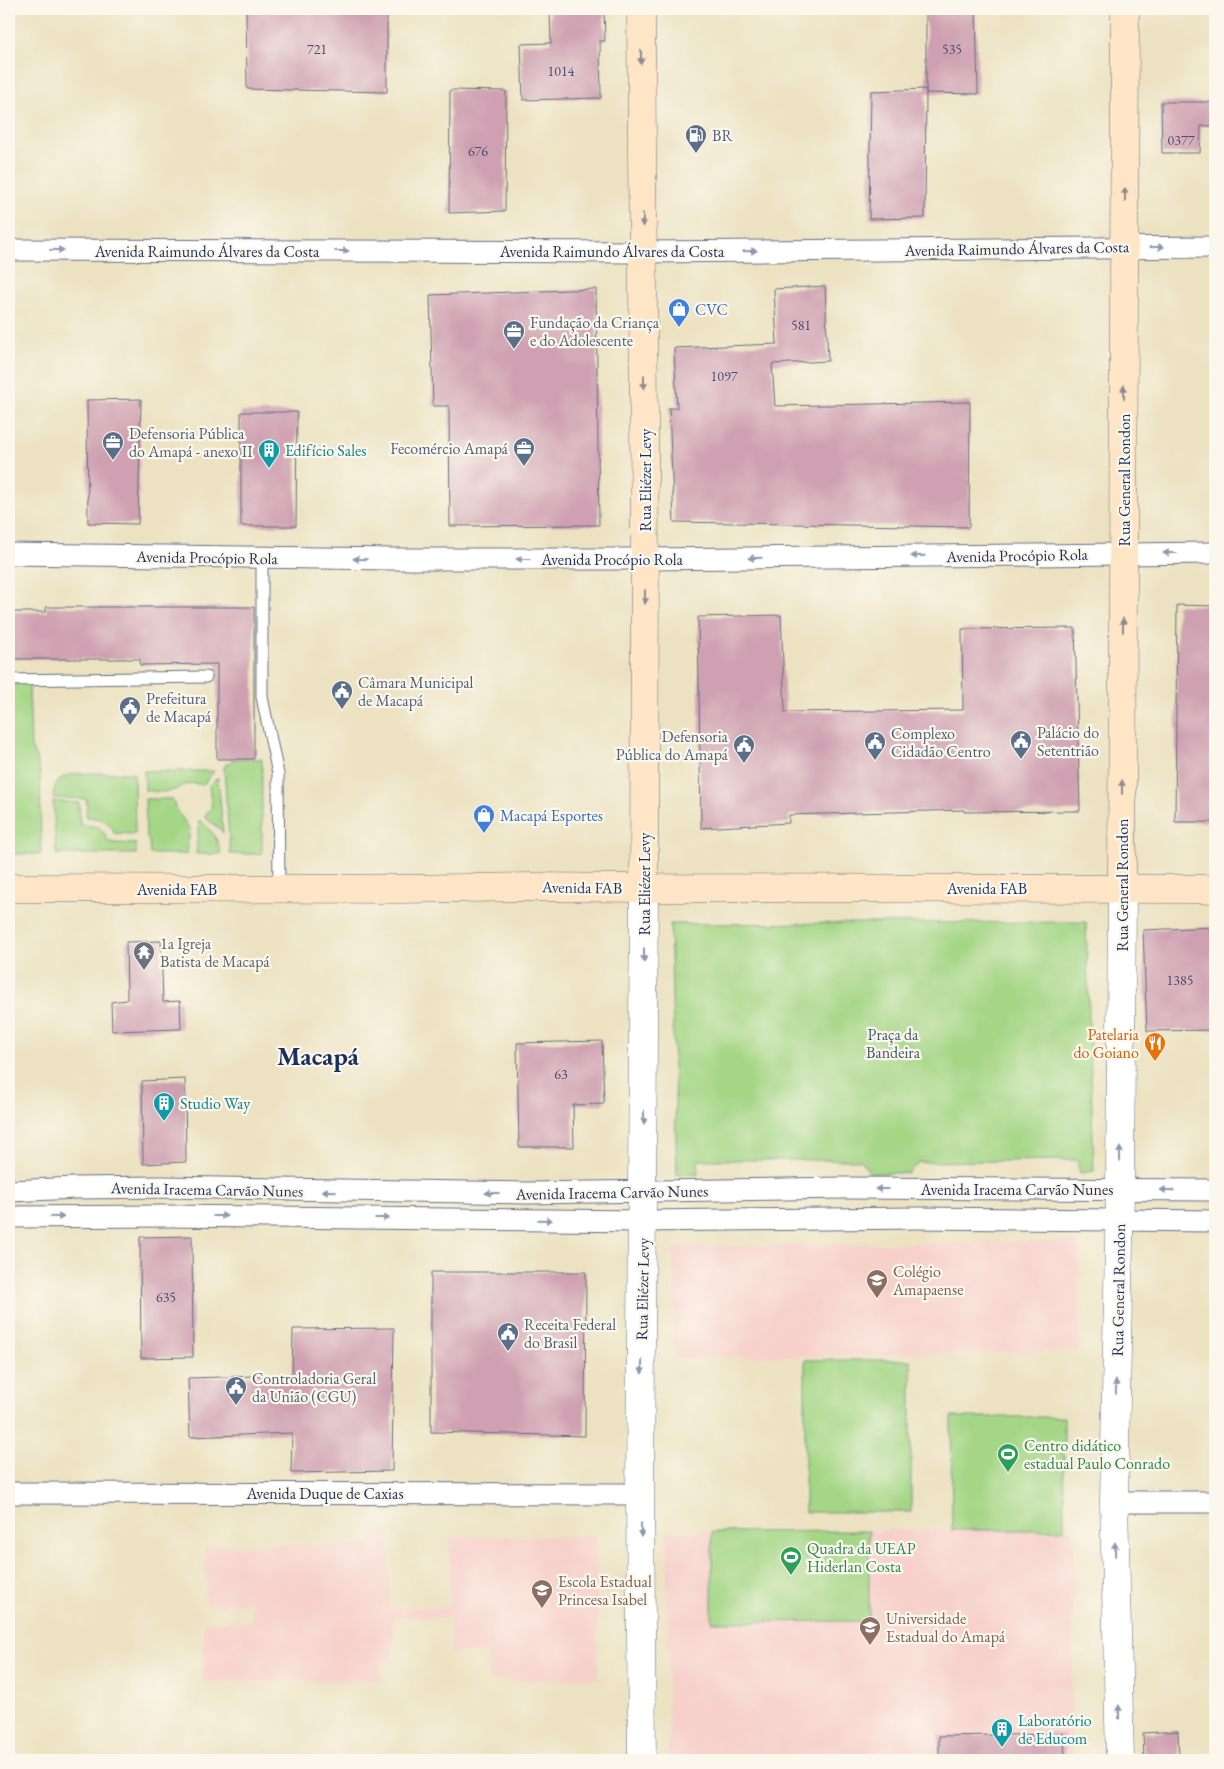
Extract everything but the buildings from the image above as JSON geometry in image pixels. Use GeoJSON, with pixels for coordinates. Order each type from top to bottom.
{"type":"FeatureCollection","features":[{"type":"Feature","properties":{"kind":"main road","name":"Rua Eliézer Levy"},"geometry":{"type":"LineString","coordinates":[[641,9],[646,560],[644,888]]}},
{"type":"Feature","properties":{"kind":"main road","name":"Rua General Rondon"},"geometry":{"type":"LineString","coordinates":[[1122,888],[1125,9]]}},
{"type":"Feature","properties":{"kind":"main road","name":"Avenida FAB"},"geometry":{"type":"LineString","coordinates":[[9,888],[1215,889]]}},
{"type":"Feature","properties":{"kind":"street","name":"Avenida Raimundo Álvares da Costa"},"geometry":{"type":"LineString","coordinates":[[9,250],[643,252],[1215,247]]}},
{"type":"Feature","properties":{"kind":"street","name":"Avenida Procópio Rola"},"geometry":{"type":"LineString","coordinates":[[9,554],[646,560],[1215,552]]}},
{"type":"Feature","properties":{"kind":"street","name":"Rua Eliézer Levy"},"geometry":{"type":"LineString","coordinates":[[642,1760],[640,1494],[644,888]]}},
{"type":"Feature","properties":{"kind":"street","name":"Rua General Rondon"},"geometry":{"type":"LineString","coordinates":[[1120,1760],[1114,1502],[1120,1189],[1122,888]]}},
{"type":"Feature","properties":{"kind":"street","name":"Avenida Iracema Carvão Nunes"},"geometry":{"type":"LineString","coordinates":[[9,1191],[163,1187],[424,1192],[643,1192],[844,1188],[1215,1190]]}},
{"type":"Feature","properties":{"kind":"street"},"geometry":{"type":"LineString","coordinates":[[844,1188],[844,1218]]}},
{"type":"Feature","properties":{"kind":"street"},"geometry":{"type":"LineString","coordinates":[[918,1189],[918,1218]]}},
{"type":"Feature","properties":{"kind":"street","name":"Avenida Iracema Carvão Nunes"},"geometry":{"type":"LineString","coordinates":[[9,1217],[176,1216],[643,1221],[844,1218],[1215,1220]]}},
{"type":"Feature","properties":{"kind":"street","name":"Avenida Duque de Caxias"},"geometry":{"type":"LineString","coordinates":[[9,1493],[640,1494]]}},
{"type":"Feature","properties":{"kind":"street"},"geometry":{"type":"LineString","coordinates":[[1114,1502],[1215,1502]]}},
{"type":"Feature","properties":{"kind":"lane"},"geometry":{"type":"LineString","coordinates":[[262,557],[262,696],[278,774],[279,889]]}},
{"type":"Feature","properties":{"kind":"lane"},"geometry":{"type":"LineString","coordinates":[[9,680],[206,677]]}},
{"type":"Feature","properties":{"kind":"shaded area","name":"Colégio Amapaense"},"geometry":{"type":"Polygon","coordinates":[[[1078,1241],[1080,1351],[675,1358],[673,1247],[1078,1241]]]}},
{"type":"Feature","properties":{"kind":"shaded area","name":"Universidade Estadual do Amapá"},"geometry":{"type":"Polygon","coordinates":[[[1074,1529],[1071,1760],[668,1760],[667,1532],[1074,1529]]]}},
{"type":"Feature","properties":{"kind":"shaded area"},"geometry":{"type":"Polygon","coordinates":[[[372,1531],[389,1531],[390,1608],[450,1607],[450,1537],[596,1536],[598,1679],[488,1681],[486,1594],[486,1653],[450,1653],[450,1617],[393,1618],[393,1661],[381,1661],[381,1680],[203,1682],[203,1622],[251,1621],[251,1604],[206,1605],[205,1546],[372,1545],[372,1531]]]}},
{"type":"Feature","properties":{"kind":"green space"},"geometry":{"type":"Polygon","coordinates":[[[29,683],[31,747],[40,772],[41,854],[9,854],[9,684],[29,683]]]}},
{"type":"Feature","properties":{"kind":"green space"},"geometry":{"type":"Polygon","coordinates":[[[235,759],[262,759],[262,854],[230,854],[224,768],[226,764],[235,759]]]}},
{"type":"Feature","properties":{"kind":"green space"},"geometry":{"type":"Polygon","coordinates":[[[144,771],[214,771],[203,785],[193,783],[175,790],[158,792],[145,790],[144,771]]]}},
{"type":"Feature","properties":{"kind":"green space"},"geometry":{"type":"Polygon","coordinates":[[[92,773],[134,773],[135,834],[114,833],[107,822],[86,817],[87,799],[53,798],[57,783],[65,776],[92,773]]]}},
{"type":"Feature","properties":{"kind":"green space"},"geometry":{"type":"Polygon","coordinates":[[[218,777],[223,833],[204,817],[212,806],[209,786],[218,777]]]}},
{"type":"Feature","properties":{"kind":"green space"},"geometry":{"type":"Polygon","coordinates":[[[145,799],[173,799],[175,808],[190,829],[187,854],[150,854],[146,834],[145,799]]]}},
{"type":"Feature","properties":{"kind":"green space"},"geometry":{"type":"Polygon","coordinates":[[[53,801],[79,803],[80,824],[97,827],[103,832],[107,841],[136,844],[136,854],[56,854],[53,801]]]}},
{"type":"Feature","properties":{"kind":"green space"},"geometry":{"type":"Polygon","coordinates":[[[199,820],[214,835],[221,854],[196,854],[199,820]]]}},
{"type":"Feature","properties":{"kind":"green space","name":"Praça da Bandeira"},"geometry":{"type":"Polygon","coordinates":[[[1086,922],[1094,1171],[1080,1173],[1077,1160],[919,1162],[908,1173],[870,1173],[860,1160],[698,1160],[698,1174],[677,1175],[670,924],[1086,922]]]}},
{"type":"Feature","properties":{"kind":"green space"},"geometry":{"type":"Polygon","coordinates":[[[805,1360],[911,1360],[911,1512],[805,1512],[805,1360]]]}},
{"type":"Feature","properties":{"kind":"green space","name":"Centro didático estadual Paulo Conrado"},"geometry":{"type":"Polygon","coordinates":[[[951,1417],[1064,1417],[1064,1530],[952,1530],[951,1417]]]}},
{"type":"Feature","properties":{"kind":"green space","name":"Quadra da UEAP Hiderlan Costa"},"geometry":{"type":"Polygon","coordinates":[[[869,1531],[869,1621],[712,1622],[712,1532],[869,1531]]]}},
{"type":"Feature","properties":{"kind":"place","name":"BR"},"geometry":{"type":"Point","coordinates":[696,154]}},
{"type":"Feature","properties":{"kind":"place","name":"CVC"},"geometry":{"type":"Point","coordinates":[679,328]}},
{"type":"Feature","properties":{"kind":"place","name":"Fundação da Criança e do Adolescente"},"geometry":{"type":"Point","coordinates":[514,350]}},
{"type":"Feature","properties":{"kind":"place","name":"Defensoria Pública do Amapá - anexo II"},"geometry":{"type":"Point","coordinates":[113,461]}},
{"type":"Feature","properties":{"kind":"place","name":"Fecomércio Amapá"},"geometry":{"type":"Point","coordinates":[524,467]}},
{"type":"Feature","properties":{"kind":"place","name":"Edifício Sales"},"geometry":{"type":"Point","coordinates":[269,469]}},
{"type":"Feature","properties":{"kind":"place","name":"Câmara Municipal de Macapá"},"geometry":{"type":"Point","coordinates":[342,710]}},
{"type":"Feature","properties":{"kind":"place","name":"Prefeitura de Macapá"},"geometry":{"type":"Point","coordinates":[130,726]}},
{"type":"Feature","properties":{"kind":"place","name":"Palácio do Setentrião"},"geometry":{"type":"Point","coordinates":[1021,760]}},
{"type":"Feature","properties":{"kind":"place","name":"Complexo Cidadão Centro"},"geometry":{"type":"Point","coordinates":[875,761]}},
{"type":"Feature","properties":{"kind":"place","name":"Defensoria Pública do Amapá"},"geometry":{"type":"Point","coordinates":[744,764]}},
{"type":"Feature","properties":{"kind":"place","name":"Macapá Esportes"},"geometry":{"type":"Point","coordinates":[484,834]}},
{"type":"Feature","properties":{"kind":"place","name":"1a Igreja Batista de Macapá"},"geometry":{"type":"Point","coordinates":[144,971]}},
{"type":"Feature","properties":{"kind":"place","name":"Patelaria do Goiano"},"geometry":{"type":"Point","coordinates":[1155,1062]}},
{"type":"Feature","properties":{"kind":"place","name":"Studio Way"},"geometry":{"type":"Point","coordinates":[164,1122]}},
{"type":"Feature","properties":{"kind":"place","name":"Colégio Amapaense"},"geometry":{"type":"Point","coordinates":[877,1299]}},
{"type":"Feature","properties":{"kind":"place","name":"Receita Federal do Brasil"},"geometry":{"type":"Point","coordinates":[508,1352]}},
{"type":"Feature","properties":{"kind":"place","name":"Controladoria Geral da União (CGU)"},"geometry":{"type":"Point","coordinates":[236,1406]}},
{"type":"Feature","properties":{"kind":"place","name":"Centro didático estadual Paulo Conrado"},"geometry":{"type":"Point","coordinates":[1008,1473]}},
{"type":"Feature","properties":{"kind":"place","name":"Quadra da UEAP Hiderlan Costa"},"geometry":{"type":"Point","coordinates":[791,1576]}},
{"type":"Feature","properties":{"kind":"place","name":"Escola Estadual Princesa Isabel"},"geometry":{"type":"Point","coordinates":[542,1609]}},
{"type":"Feature","properties":{"kind":"place","name":"Universidade Estadual do Amapá"},"geometry":{"type":"Point","coordinates":[870,1646]}},
{"type":"Feature","properties":{"kind":"place","name":"Laboratório de Educom"},"geometry":{"type":"Point","coordinates":[1002,1748]}},
{"type":"Feature","properties":{"kind":"district","name":"Macapá"},"geometry":{"type":"Point","coordinates":[318,1056]}}]}
